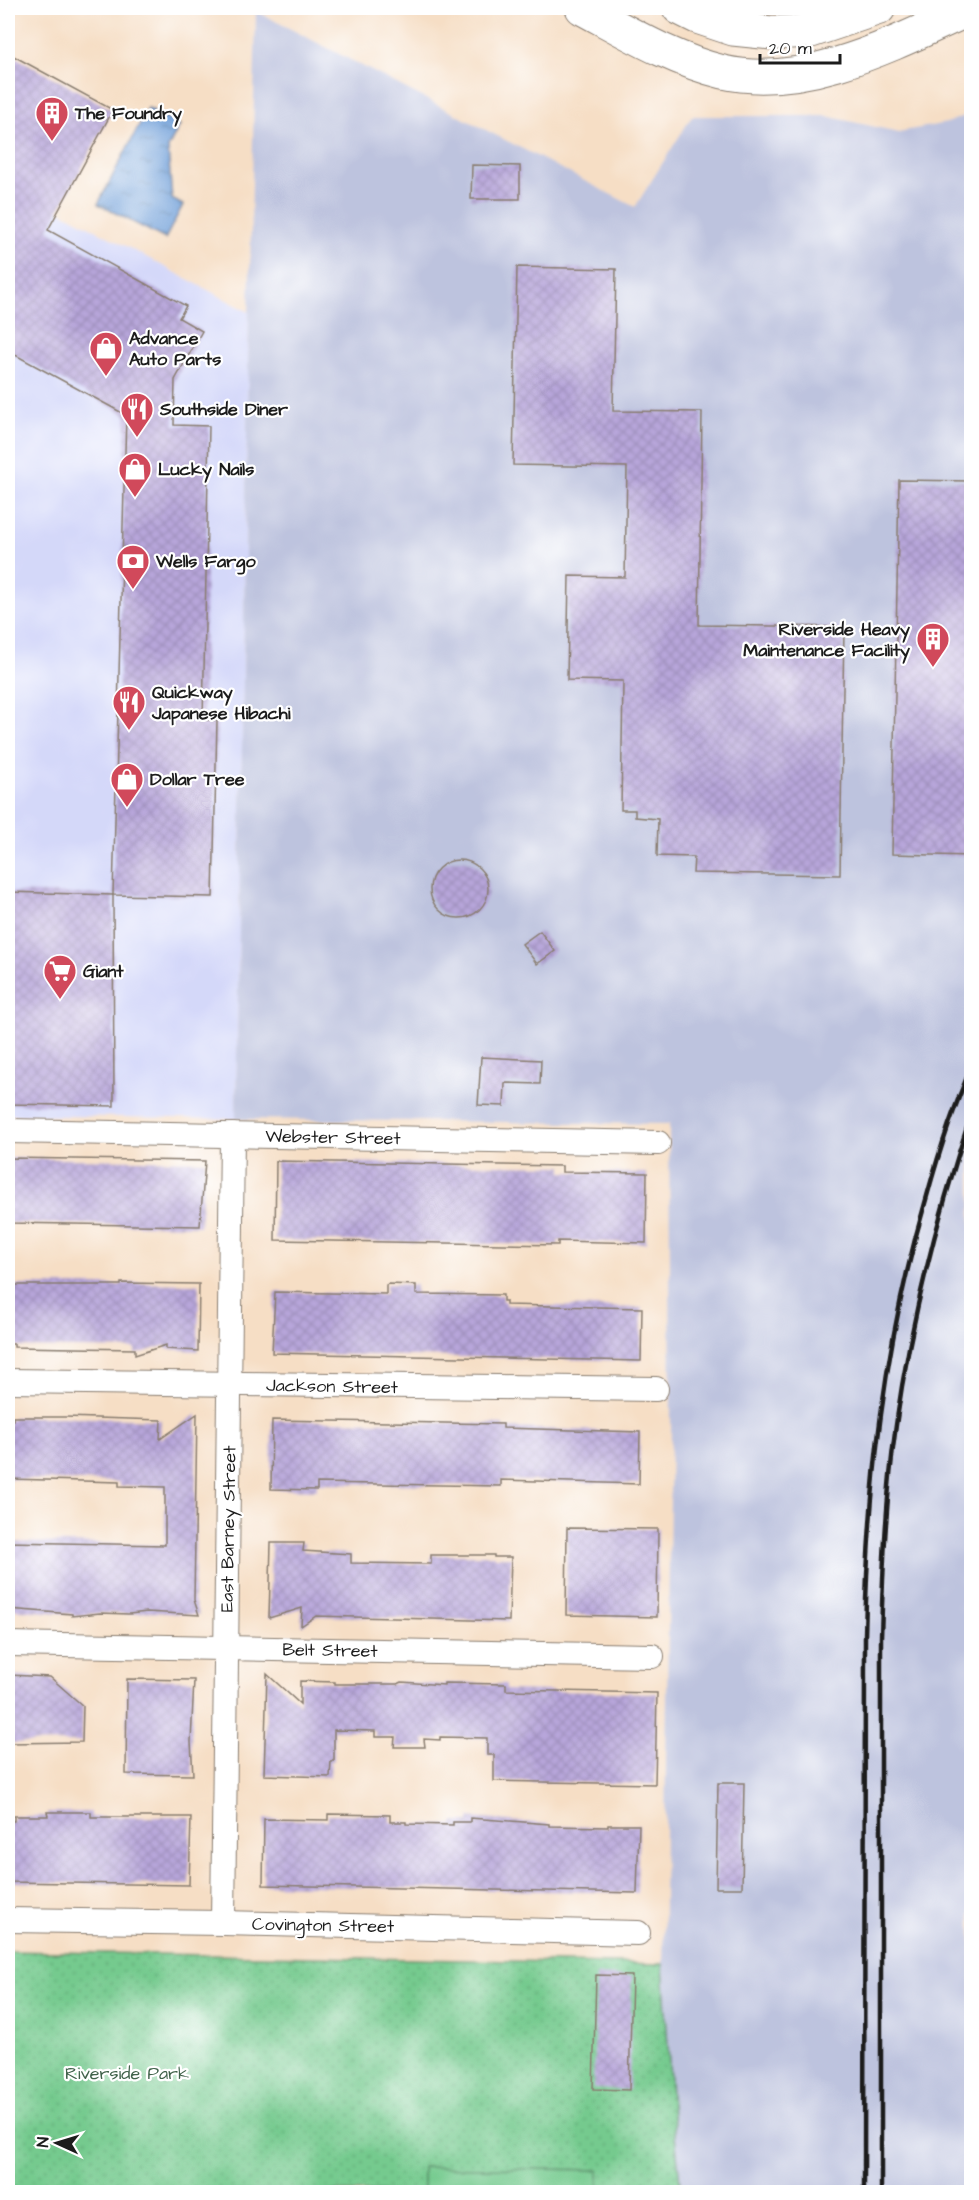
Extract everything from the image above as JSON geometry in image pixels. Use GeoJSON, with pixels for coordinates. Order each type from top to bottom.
{"type":"FeatureCollection","features":[{"type":"Feature","properties":{"kind":"main road"},"geometry":{"type":"LineString","coordinates":[[582,8],[682,59],[724,72],[761,75],[793,75],[850,60],[972,8]]}},
{"type":"Feature","properties":{"kind":"main road"},"geometry":{"type":"LineString","coordinates":[[679,8],[697,17],[733,29],[772,33],[811,31],[879,8]]}},
{"type":"Feature","properties":{"kind":"street","name":"Webster Street"},"geometry":{"type":"LineString","coordinates":[[8,1131],[658,1143]]}},
{"type":"Feature","properties":{"kind":"street","name":"East Barney Street"},"geometry":{"type":"LineString","coordinates":[[223,1923],[225,1648],[231,1384],[232,1135]]}},
{"type":"Feature","properties":{"kind":"street","name":"Jackson Street"},"geometry":{"type":"LineString","coordinates":[[8,1382],[656,1389]]}},
{"type":"Feature","properties":{"kind":"street","name":"Belt Street"},"geometry":{"type":"LineString","coordinates":[[8,1644],[652,1656]]}},
{"type":"Feature","properties":{"kind":"street","name":"Covington Street"},"geometry":{"type":"LineString","coordinates":[[8,1920],[638,1933]]}},
{"type":"Feature","properties":{"kind":"shaded area"},"geometry":{"type":"Polygon","coordinates":[[[256,11],[635,207],[692,116],[826,116],[898,132],[947,123],[971,113],[971,2192],[681,2192],[671,2096],[663,1964],[671,1428],[669,1124],[236,1119],[256,11]]]}},
{"type":"Feature","properties":{"kind":"shaded area"},"geometry":{"type":"Polygon","coordinates":[[[8,183],[249,312],[236,1119],[8,1115],[8,183]]]}},
{"type":"Feature","properties":{"kind":"green space","name":"Riverside Park"},"geometry":{"type":"Polygon","coordinates":[[[8,1951],[663,1964],[671,2096],[681,2192],[8,2192],[8,1951]]]}},
{"type":"Feature","properties":{"kind":"green space"},"geometry":{"type":"Polygon","coordinates":[[[423,2167],[599,2170],[599,2192],[423,2192],[423,2167]]]}},
{"type":"Feature","properties":{"kind":"water"},"geometry":{"type":"Polygon","coordinates":[[[148,108],[180,125],[168,148],[172,199],[183,205],[165,239],[98,204],[148,108]]]}},
{"type":"Feature","properties":{"kind":"building"},"geometry":{"type":"Polygon","coordinates":[[[8,53],[113,110],[48,230],[186,306],[179,318],[202,331],[175,380],[174,425],[209,426],[203,720],[217,720],[213,897],[113,895],[126,415],[8,351],[8,53]]]}},
{"type":"Feature","properties":{"kind":"building"},"geometry":{"type":"Polygon","coordinates":[[[472,165],[520,166],[520,199],[471,199],[472,165]]]}},
{"type":"Feature","properties":{"kind":"building"},"geometry":{"type":"Polygon","coordinates":[[[517,267],[616,269],[613,411],[702,412],[699,625],[844,627],[840,875],[693,873],[694,857],[657,856],[658,819],[635,817],[635,810],[621,810],[623,681],[567,680],[569,576],[625,577],[627,467],[513,465],[517,267]]]}},
{"type":"Feature","properties":{"kind":"building","name":"Riverside Heavy Maintenance Facility"},"geometry":{"type":"Polygon","coordinates":[[[899,480],[972,481],[972,856],[892,854],[899,480]]]}},
{"type":"Feature","properties":{"kind":"building"},"geometry":{"type":"Polygon","coordinates":[[[453,860],[465,860],[480,868],[488,883],[488,895],[480,910],[465,918],[453,918],[438,910],[430,895],[430,883],[438,868],[453,860]]]}},
{"type":"Feature","properties":{"kind":"building","name":"Giant"},"geometry":{"type":"Polygon","coordinates":[[[8,892],[113,895],[114,1106],[8,1104],[8,892]]]}},
{"type":"Feature","properties":{"kind":"building"},"geometry":{"type":"Polygon","coordinates":[[[540,931],[555,951],[537,964],[522,944],[540,931]]]}},
{"type":"Feature","properties":{"kind":"building"},"geometry":{"type":"Polygon","coordinates":[[[481,1057],[541,1060],[540,1084],[505,1083],[504,1106],[478,1105],[481,1057]]]}},
{"type":"Feature","properties":{"kind":"building"},"geometry":{"type":"Polygon","coordinates":[[[8,1158],[205,1161],[200,1226],[8,1223],[8,1158]]]}},
{"type":"Feature","properties":{"kind":"building"},"geometry":{"type":"Polygon","coordinates":[[[276,1161],[562,1166],[562,1172],[647,1173],[646,1243],[558,1241],[558,1245],[275,1240],[276,1161]]]}},
{"type":"Feature","properties":{"kind":"building"},"geometry":{"type":"Polygon","coordinates":[[[121,1283],[199,1284],[198,1351],[166,1349],[166,1345],[135,1355],[135,1349],[14,1347],[14,1344],[8,1344],[8,1285],[121,1285],[121,1283]]]}},
{"type":"Feature","properties":{"kind":"building"},"geometry":{"type":"Polygon","coordinates":[[[388,1284],[416,1285],[416,1294],[503,1295],[506,1305],[642,1308],[641,1361],[272,1353],[275,1292],[386,1294],[388,1284]]]}},
{"type":"Feature","properties":{"kind":"building"},"geometry":{"type":"Polygon","coordinates":[[[197,1414],[194,1600],[199,1615],[147,1612],[72,1616],[72,1614],[8,1609],[8,1542],[165,1545],[165,1487],[119,1486],[119,1482],[9,1479],[8,1420],[13,1420],[13,1417],[65,1417],[161,1420],[160,1439],[197,1414]]]}},
{"type":"Feature","properties":{"kind":"building"},"geometry":{"type":"Polygon","coordinates":[[[272,1420],[503,1424],[503,1428],[640,1432],[639,1484],[501,1480],[501,1486],[317,1483],[317,1490],[271,1489],[272,1420]]]}},
{"type":"Feature","properties":{"kind":"building"},"geometry":{"type":"Polygon","coordinates":[[[567,1528],[658,1529],[657,1617],[566,1615],[567,1528]]]}},
{"type":"Feature","properties":{"kind":"building"},"geometry":{"type":"Polygon","coordinates":[[[271,1543],[304,1543],[303,1551],[351,1554],[351,1563],[431,1564],[431,1555],[511,1557],[509,1621],[316,1616],[301,1626],[302,1608],[269,1618],[271,1543]]]}},
{"type":"Feature","properties":{"kind":"building"},"geometry":{"type":"Polygon","coordinates":[[[267,1674],[300,1704],[300,1681],[335,1682],[335,1684],[398,1684],[402,1682],[444,1685],[444,1683],[506,1684],[506,1690],[657,1693],[655,1784],[494,1781],[494,1755],[487,1755],[487,1738],[440,1737],[440,1740],[424,1739],[425,1747],[394,1747],[395,1737],[375,1737],[375,1731],[334,1730],[334,1761],[331,1761],[330,1777],[264,1775],[267,1674]]]}},
{"type":"Feature","properties":{"kind":"building"},"geometry":{"type":"Polygon","coordinates":[[[8,1675],[50,1677],[83,1706],[82,1742],[8,1743],[8,1675]]]}},
{"type":"Feature","properties":{"kind":"building"},"geometry":{"type":"Polygon","coordinates":[[[127,1679],[194,1680],[191,1742],[193,1775],[126,1774],[127,1679]]]}},
{"type":"Feature","properties":{"kind":"building"},"geometry":{"type":"Polygon","coordinates":[[[718,1783],[744,1783],[742,1888],[716,1888],[718,1783]]]}},
{"type":"Feature","properties":{"kind":"building"},"geometry":{"type":"Polygon","coordinates":[[[47,1812],[91,1812],[91,1817],[191,1817],[189,1885],[8,1882],[8,1821],[14,1821],[14,1816],[48,1816],[47,1812]]]}},
{"type":"Feature","properties":{"kind":"building"},"geometry":{"type":"Polygon","coordinates":[[[328,1814],[390,1815],[390,1822],[406,1822],[406,1824],[453,1825],[453,1822],[470,1822],[470,1818],[549,1824],[549,1826],[639,1825],[637,1893],[263,1885],[264,1819],[328,1820],[328,1814]]]}},
{"type":"Feature","properties":{"kind":"building"},"geometry":{"type":"Polygon","coordinates":[[[596,1975],[632,1976],[629,2090],[593,2089],[596,1975]]]}},
{"type":"Feature","properties":{"kind":"railway"},"geometry":{"type":"LineString","coordinates":[[864,2192],[865,1637],[875,1469],[889,1360],[912,1251],[942,1147],[972,1066]]}},
{"type":"Feature","properties":{"kind":"railway"},"geometry":{"type":"LineString","coordinates":[[881,2192],[881,1638],[887,1505],[896,1425],[909,1345],[937,1228],[972,1112]]}},
{"type":"Feature","properties":{"kind":"place","name":"The Foundry"},"geometry":{"type":"Point","coordinates":[52,142]}},
{"type":"Feature","properties":{"kind":"place","name":"Advance Auto Parts"},"geometry":{"type":"Point","coordinates":[106,377]}},
{"type":"Feature","properties":{"kind":"place","name":"Southside Diner"},"geometry":{"type":"Point","coordinates":[137,438]}},
{"type":"Feature","properties":{"kind":"place","name":"Lucky Nails"},"geometry":{"type":"Point","coordinates":[135,498]}},
{"type":"Feature","properties":{"kind":"place","name":"Wells Fargo"},"geometry":{"type":"Point","coordinates":[133,590]}},
{"type":"Feature","properties":{"kind":"place","name":"Riverside Heavy Maintenance Facility"},"geometry":{"type":"Point","coordinates":[933,668]}},
{"type":"Feature","properties":{"kind":"place","name":"Quickway Japanese Hibachi"},"geometry":{"type":"Point","coordinates":[129,731]}},
{"type":"Feature","properties":{"kind":"place","name":"Dollar Tree"},"geometry":{"type":"Point","coordinates":[127,808]}},
{"type":"Feature","properties":{"kind":"place","name":"Giant"},"geometry":{"type":"Point","coordinates":[60,1000]}}]}
